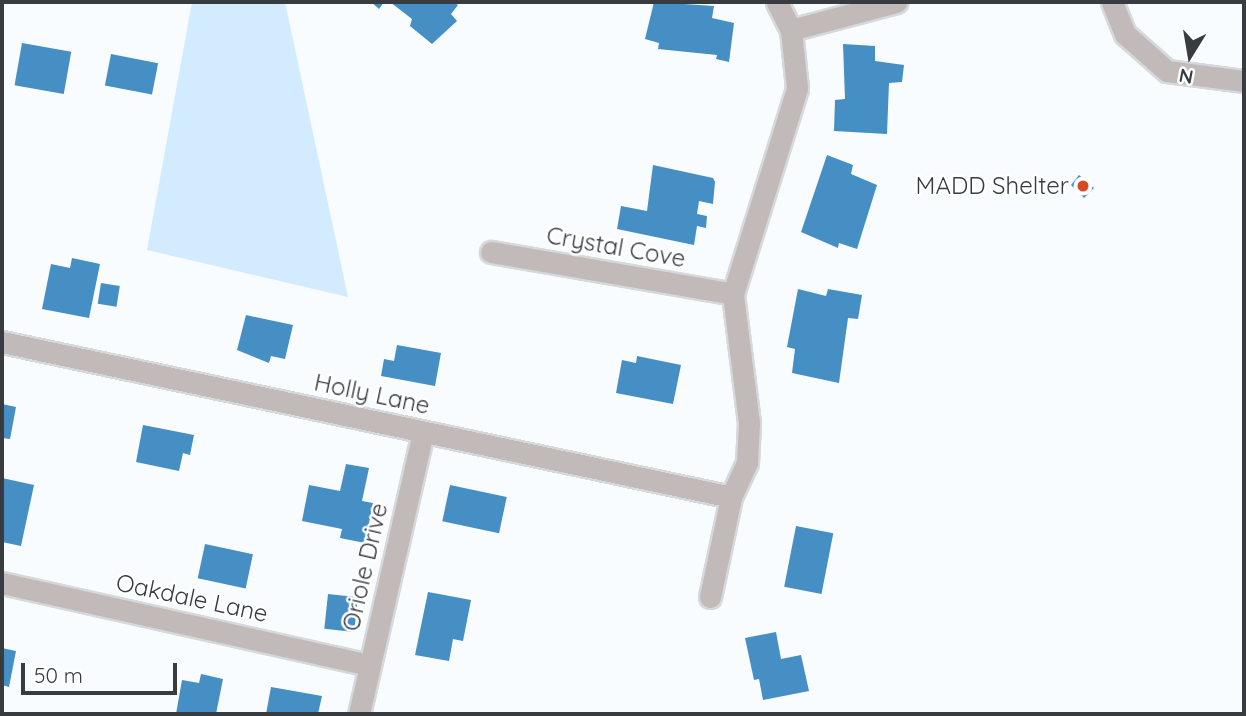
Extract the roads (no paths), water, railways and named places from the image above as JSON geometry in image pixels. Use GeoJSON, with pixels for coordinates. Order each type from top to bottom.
{"type":"FeatureCollection","features":[{"type":"Feature","properties":{"kind":"street"},"geometry":{"type":"LineString","coordinates":[[710,597],[731,497],[747,463],[749,423],[733,293],[797,88],[791,30],[777,2]]}},
{"type":"Feature","properties":{"kind":"street"},"geometry":{"type":"LineString","coordinates":[[791,30],[895,2]]}},
{"type":"Feature","properties":{"kind":"street"},"geometry":{"type":"LineString","coordinates":[[1112,2],[1125,34],[1167,72],[1244,81]]}},
{"type":"Feature","properties":{"kind":"street","name":"Crystal Cove"},"geometry":{"type":"LineString","coordinates":[[491,253],[733,293]]}},
{"type":"Feature","properties":{"kind":"street","name":"Holly Lane"},"geometry":{"type":"LineString","coordinates":[[2,342],[731,497]]}},
{"type":"Feature","properties":{"kind":"street","name":"Oriole Drive"},"geometry":{"type":"LineString","coordinates":[[359,714],[423,432]]}},
{"type":"Feature","properties":{"kind":"street","name":"Oakdale Lane"},"geometry":{"type":"LineString","coordinates":[[2,583],[370,665]]}},
{"type":"Feature","properties":{"kind":"place","name":"MADD Shelter"},"geometry":{"type":"Point","coordinates":[1083,186]}}]}
